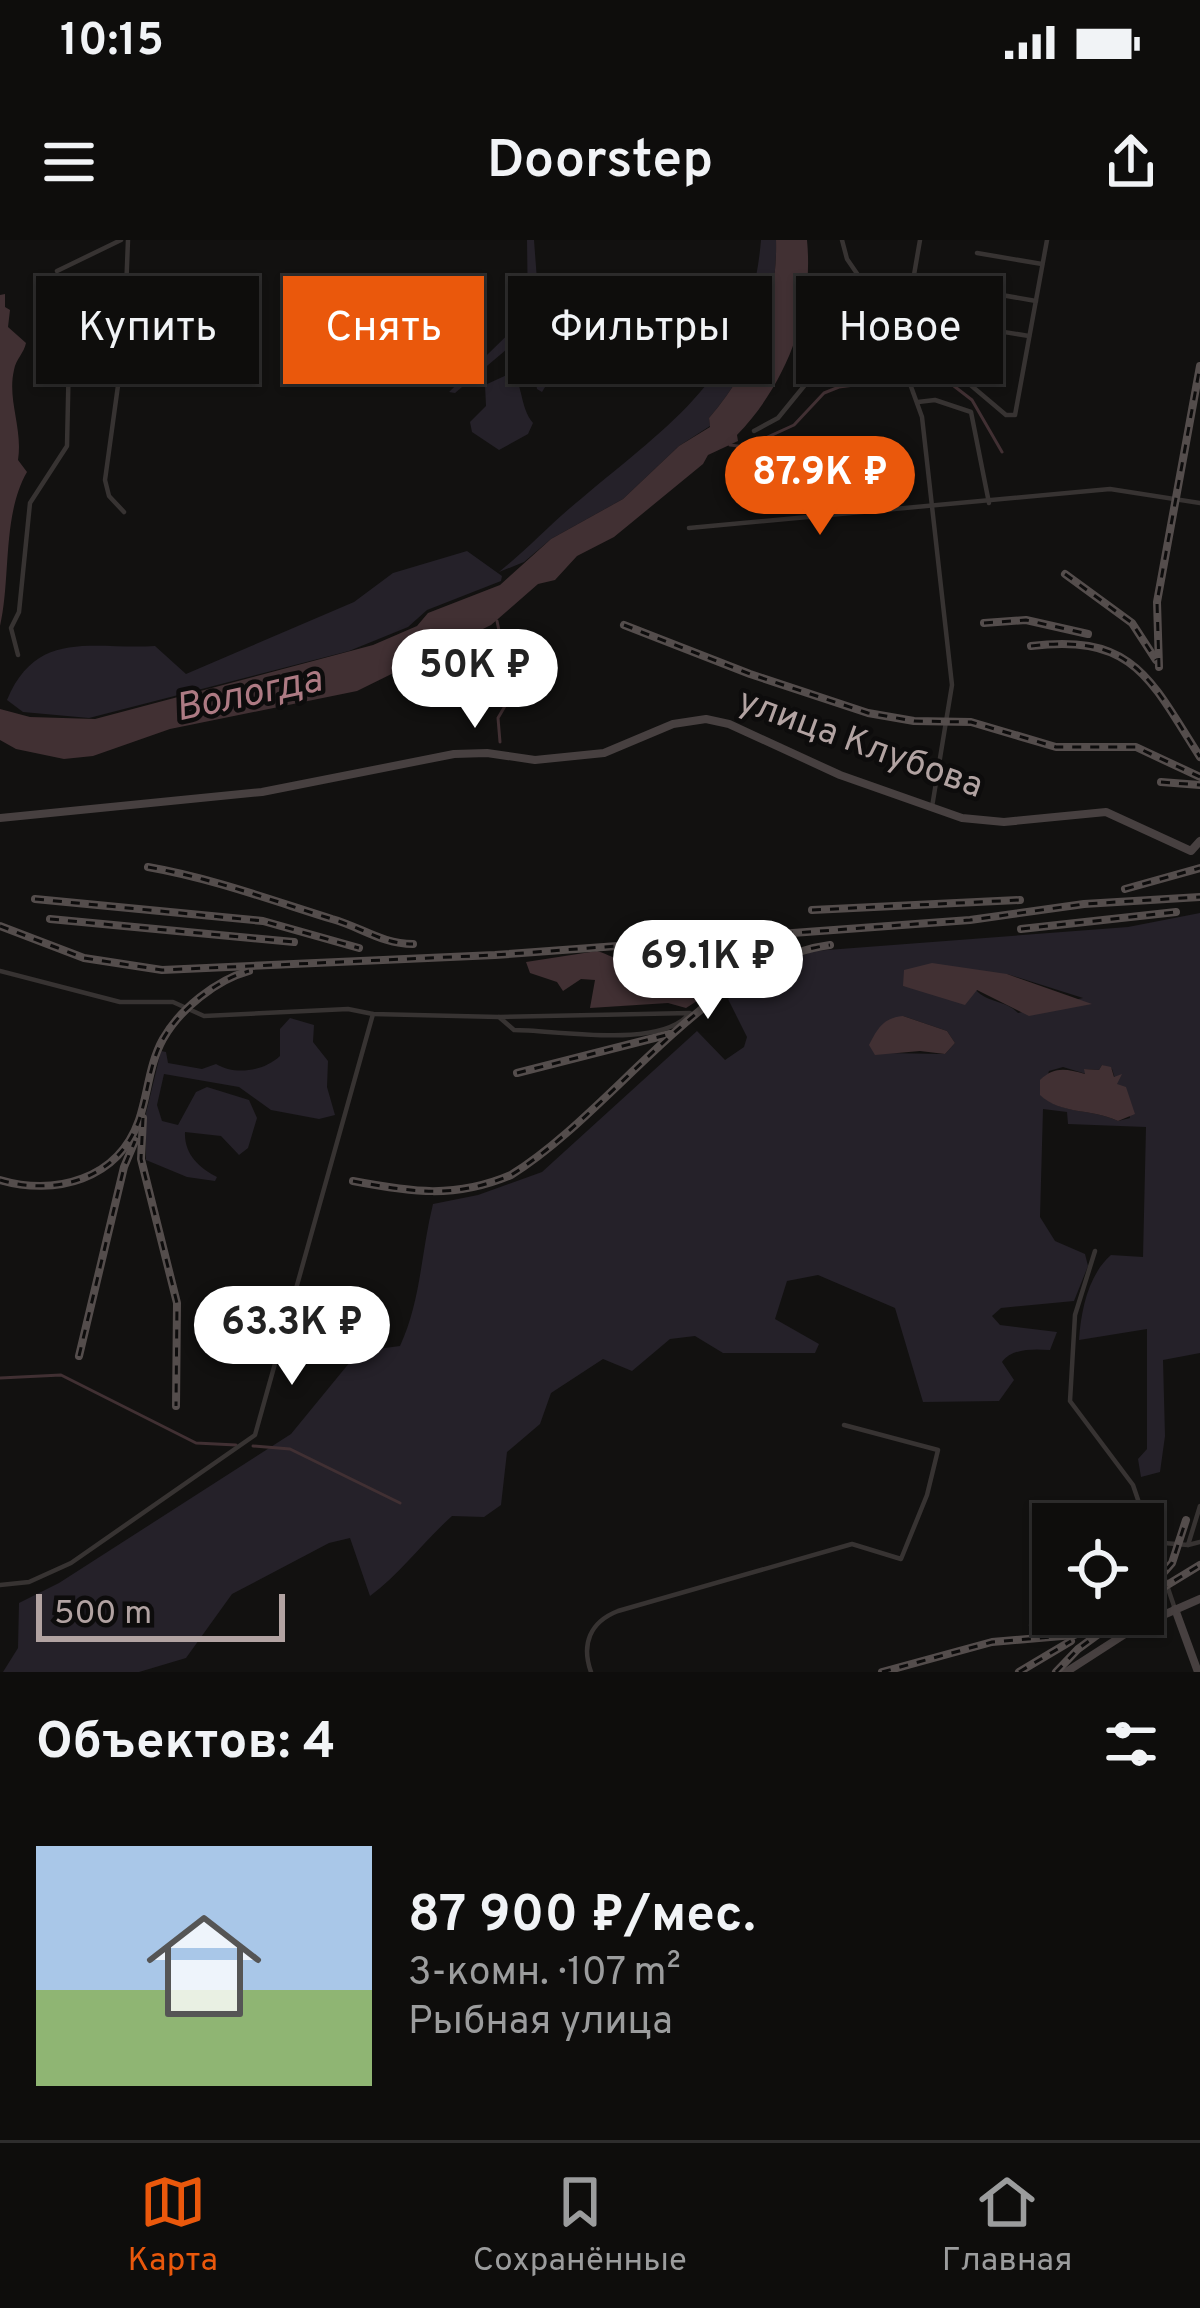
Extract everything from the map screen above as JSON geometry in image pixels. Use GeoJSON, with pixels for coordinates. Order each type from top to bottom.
{"type":"FeatureCollection","features":[{"type":"Feature","properties":{"kind":"main road","name":"улица Клубова"},"geometry":{"type":"LineString","coordinates":[[0,818],[262,792],[454,754],[535,760],[604,753],[673,724],[701,719],[723,722],[829,771],[932,807],[989,822],[1106,812],[1196,853]]}},
{"type":"Feature","properties":{"kind":"main road"},"geometry":{"type":"LineString","coordinates":[[1196,853],[1200,842]]}},
{"type":"Feature","properties":{"kind":"main road"},"geometry":{"type":"LineString","coordinates":[[1066,1672],[1097,1649],[1200,1599]]}},
{"type":"Feature","properties":{"kind":"main road"},"geometry":{"type":"LineString","coordinates":[[1175,1609],[1198,1672]]}},
{"type":"Feature","properties":{"kind":"street"},"geometry":{"type":"LineString","coordinates":[[57,271],[125,240],[123,276]]}},
{"type":"Feature","properties":{"kind":"street"},"geometry":{"type":"LineString","coordinates":[[842,240],[847,259],[860,276]]}},
{"type":"Feature","properties":{"kind":"street"},"geometry":{"type":"LineString","coordinates":[[912,276],[920,240]]}},
{"type":"Feature","properties":{"kind":"street"},"geometry":{"type":"LineString","coordinates":[[970,384],[1006,415],[1016,415],[1047,240]]}},
{"type":"Feature","properties":{"kind":"street"},"geometry":{"type":"LineString","coordinates":[[977,253],[1042,264]]}},
{"type":"Feature","properties":{"kind":"street"},"geometry":{"type":"LineString","coordinates":[[1003,295],[1036,301]]}},
{"type":"Feature","properties":{"kind":"street"},"geometry":{"type":"LineString","coordinates":[[1003,332],[1030,337]]}},
{"type":"Feature","properties":{"kind":"street"},"geometry":{"type":"LineString","coordinates":[[19,655],[11,628],[19,612],[30,502],[67,446],[68,384]]}},
{"type":"Feature","properties":{"kind":"street"},"geometry":{"type":"LineString","coordinates":[[118,384],[105,480],[109,496],[124,512]]}},
{"type":"Feature","properties":{"kind":"street"},"geometry":{"type":"LineString","coordinates":[[754,431],[783,412],[806,384]]}},
{"type":"Feature","properties":{"kind":"street"},"geometry":{"type":"LineString","coordinates":[[911,384],[918,402],[952,685],[932,807]]}},
{"type":"Feature","properties":{"kind":"street"},"geometry":{"type":"LineString","coordinates":[[918,402],[935,400],[971,412],[989,503]]}},
{"type":"Feature","properties":{"kind":"street"},"geometry":{"type":"LineString","coordinates":[[804,481],[812,488],[814,518]]}},
{"type":"Feature","properties":{"kind":"street"},"geometry":{"type":"LineString","coordinates":[[689,528],[1121,489],[1200,503]]}},
{"type":"Feature","properties":{"kind":"street"},"geometry":{"type":"LineString","coordinates":[[0,971],[120,1002],[172,1002],[204,1016],[348,1009],[373,1014],[499,1017],[690,1013],[684,1021],[646,1034],[514,1030],[499,1017]]}},
{"type":"Feature","properties":{"kind":"street"},"geometry":{"type":"LineString","coordinates":[[0,1585],[29,1582],[71,1563],[255,1435],[373,1014]]}},
{"type":"Feature","properties":{"kind":"street"},"geometry":{"type":"LineString","coordinates":[[1095,1251],[1075,1315],[1070,1401],[1133,1485],[1139,1503]]}},
{"type":"Feature","properties":{"kind":"street"},"geometry":{"type":"LineString","coordinates":[[591,1672],[587,1642],[599,1622],[618,1611],[852,1544],[901,1559],[939,1452],[844,1425]]}},
{"type":"Feature","properties":{"kind":"street"},"geometry":{"type":"LineString","coordinates":[[1188,1545],[1199,1504]]}},
{"type":"Feature","properties":{"kind":"street"},"geometry":{"type":"LineString","coordinates":[[1164,1543],[1200,1542]]}},
{"type":"Feature","properties":{"kind":"street"},"geometry":{"type":"LineString","coordinates":[[1164,1576],[1175,1609]]}},
{"type":"Feature","properties":{"kind":"shaded area"},"geometry":{"type":"Polygon","coordinates":[[[527,240],[534,240],[537,276],[527,276],[527,240]]]}},
{"type":"Feature","properties":{"kind":"shaded area"},"geometry":{"type":"Polygon","coordinates":[[[761,240],[776,240],[772,289],[772,276],[756,276],[761,240]]]}},
{"type":"Feature","properties":{"kind":"shaded area"},"geometry":{"type":"Polygon","coordinates":[[[508,334],[508,348],[484,368],[484,358],[508,334]]]}},
{"type":"Feature","properties":{"kind":"shaded area"},"geometry":{"type":"Polygon","coordinates":[[[508,374],[508,384],[518,384],[533,423],[528,434],[499,450],[472,432],[470,422],[486,406],[485,385],[508,374]]]}},
{"type":"Feature","properties":{"kind":"shaded area"},"geometry":{"type":"Polygon","coordinates":[[[706,384],[734,384],[709,418],[710,426],[679,446],[623,499],[551,539],[524,562],[499,572],[677,417],[706,384]]]}},
{"type":"Feature","properties":{"kind":"shaded area"},"geometry":{"type":"Polygon","coordinates":[[[467,551],[502,576],[501,581],[427,610],[408,627],[349,651],[89,718],[23,712],[7,700],[19,677],[51,652],[89,646],[155,646],[186,674],[354,602],[393,573],[467,551]]]}},
{"type":"Feature","properties":{"kind":"shaded area"},"geometry":{"type":"Polygon","coordinates":[[[1200,913],[1200,1353],[1163,1360],[1165,1436],[1160,1472],[1141,1477],[1138,1459],[1147,1449],[1147,1329],[1079,1340],[1087,1294],[1103,1263],[1111,1255],[1143,1257],[1146,1127],[1068,1124],[1067,1112],[1043,1109],[1040,1217],[1055,1241],[1085,1254],[1088,1266],[1074,1301],[1001,1308],[992,1316],[1000,1325],[1057,1332],[1050,1350],[1006,1357],[1002,1362],[1014,1380],[999,1401],[923,1402],[895,1308],[818,1275],[787,1281],[775,1319],[819,1344],[815,1353],[723,1353],[695,1336],[670,1339],[632,1371],[603,1359],[551,1393],[540,1424],[507,1452],[501,1505],[484,1517],[452,1516],[370,1596],[350,1538],[329,1543],[232,1594],[186,1658],[139,1672],[3,1672],[18,1648],[19,1603],[59,1583],[291,1434],[350,1362],[370,1350],[400,1346],[417,1294],[433,1204],[478,1195],[542,1172],[697,1031],[725,1060],[744,1047],[747,1037],[728,999],[748,984],[814,951],[1128,927],[1200,913]],[[1007,974],[903,986],[976,990],[1018,1013],[1083,998],[1007,974]],[[903,1016],[883,1053],[945,1054],[955,1043],[947,1031],[903,1016]],[[1102,1065],[1099,1070],[1085,1069],[1086,1074],[1063,1067],[1049,1071],[1041,1095],[1067,1109],[1118,1121],[1130,1118],[1124,1088],[1117,1085],[1112,1069],[1102,1065]]]}},
{"type":"Feature","properties":{"kind":"shaded area"},"geometry":{"type":"Polygon","coordinates":[[[290,1018],[314,1025],[313,1042],[328,1061],[327,1087],[335,1115],[319,1119],[271,1110],[239,1087],[164,1074],[157,1105],[162,1121],[178,1125],[196,1092],[207,1087],[249,1100],[257,1118],[248,1148],[239,1155],[221,1136],[185,1132],[190,1154],[217,1177],[215,1181],[187,1177],[146,1160],[146,1113],[161,1051],[166,1052],[168,1063],[202,1069],[216,1064],[231,1070],[257,1068],[280,1056],[280,1029],[290,1018]]]}},
{"type":"Feature","properties":{"kind":"water","name":"Вологда"},"geometry":{"type":"Polygon","coordinates":[[[776,240],[807,240],[807,276],[796,276],[793,345],[770,393],[737,435],[738,441],[708,455],[614,537],[577,556],[555,580],[538,584],[491,625],[357,691],[170,729],[93,756],[64,759],[16,749],[0,740],[0,709],[30,717],[95,719],[373,645],[417,626],[428,613],[500,585],[551,539],[623,499],[679,446],[710,427],[709,418],[734,384],[772,384],[776,240]]]}},
{"type":"Feature","properties":{"kind":"water"},"geometry":{"type":"Polygon","coordinates":[[[5,294],[8,327],[26,343],[15,366],[12,392],[18,460],[27,472],[10,527],[0,626],[0,295],[5,294]]]}},
{"type":"Feature","properties":{"kind":"water"},"geometry":{"type":"Polygon","coordinates":[[[597,951],[647,971],[679,966],[700,985],[697,1001],[686,1008],[668,1003],[590,1008],[595,980],[581,979],[563,991],[557,982],[530,973],[526,962],[597,951]]]}},
{"type":"Feature","properties":{"kind":"water"},"geometry":{"type":"Polygon","coordinates":[[[932,963],[1007,974],[1092,1004],[1029,1016],[977,990],[965,1005],[903,986],[904,970],[932,963]]]}},
{"type":"Feature","properties":{"kind":"water"},"geometry":{"type":"Polygon","coordinates":[[[903,1016],[947,1031],[955,1043],[945,1054],[875,1055],[869,1045],[878,1029],[903,1016]]]}},
{"type":"Feature","properties":{"kind":"water"},"geometry":{"type":"Polygon","coordinates":[[[1102,1065],[1111,1067],[1114,1077],[1122,1074],[1117,1084],[1126,1087],[1135,1114],[1118,1121],[1057,1106],[1040,1095],[1040,1080],[1051,1072],[1085,1074],[1084,1069],[1099,1070],[1102,1065]]]}},
{"type":"Feature","properties":{"kind":"waterway"},"geometry":{"type":"LineString","coordinates":[[730,445],[746,447],[794,425],[824,393],[839,387],[924,376],[950,383],[972,400],[1002,452]]}},
{"type":"Feature","properties":{"kind":"waterway"},"geometry":{"type":"LineString","coordinates":[[497,621],[503,650],[519,682],[498,718],[500,742]]}},
{"type":"Feature","properties":{"kind":"waterway"},"geometry":{"type":"LineString","coordinates":[[0,1378],[61,1375],[196,1443],[236,1445]]}},
{"type":"Feature","properties":{"kind":"waterway"},"geometry":{"type":"LineString","coordinates":[[253,1446],[290,1449],[400,1503]]}},
{"type":"Feature","properties":{"kind":"railway"},"geometry":{"type":"LineString","coordinates":[[1159,667],[1157,602],[1200,366]]}},
{"type":"Feature","properties":{"kind":"railway"},"geometry":{"type":"LineString","coordinates":[[1065,574],[1132,623],[1156,660]]}},
{"type":"Feature","properties":{"kind":"railway"},"geometry":{"type":"LineString","coordinates":[[984,623],[1026,620],[1088,634]]}},
{"type":"Feature","properties":{"kind":"railway"},"geometry":{"type":"LineString","coordinates":[[624,625],[868,713],[914,721],[971,722],[1056,747],[1136,747],[1200,777]]}},
{"type":"Feature","properties":{"kind":"railway"},"geometry":{"type":"LineString","coordinates":[[1031,646],[1066,644],[1117,655],[1152,685],[1200,757]]}},
{"type":"Feature","properties":{"kind":"railway"},"geometry":{"type":"LineString","coordinates":[[1161,782],[1200,785]]}},
{"type":"Feature","properties":{"kind":"railway"},"geometry":{"type":"LineString","coordinates":[[148,867],[218,883],[381,938],[413,944]]}},
{"type":"Feature","properties":{"kind":"railway"},"geometry":{"type":"LineString","coordinates":[[1125,889],[1200,868]]}},
{"type":"Feature","properties":{"kind":"railway"},"geometry":{"type":"LineString","coordinates":[[0,926],[84,958],[162,970],[495,955],[970,920],[1084,904],[1200,897]]}},
{"type":"Feature","properties":{"kind":"railway"},"geometry":{"type":"LineString","coordinates":[[35,899],[263,921],[359,948]]}},
{"type":"Feature","properties":{"kind":"railway"},"geometry":{"type":"LineString","coordinates":[[812,910],[1020,900]]}},
{"type":"Feature","properties":{"kind":"railway"},"geometry":{"type":"LineString","coordinates":[[1021,929],[1176,912]]}},
{"type":"Feature","properties":{"kind":"railway"},"geometry":{"type":"LineString","coordinates":[[50,919],[294,942]]}},
{"type":"Feature","properties":{"kind":"railway"},"geometry":{"type":"LineString","coordinates":[[353,1181],[433,1191],[471,1188],[511,1175],[587,1115],[703,1008],[786,957],[830,945]]}},
{"type":"Feature","properties":{"kind":"railway"},"geometry":{"type":"LineString","coordinates":[[0,1180],[63,1184],[100,1170],[116,1157],[139,1120],[155,1059],[170,1028],[212,989],[249,971]]}},
{"type":"Feature","properties":{"kind":"railway"},"geometry":{"type":"LineString","coordinates":[[517,1073],[670,1034]]}},
{"type":"Feature","properties":{"kind":"railway"},"geometry":{"type":"LineString","coordinates":[[143,1118],[141,1159],[177,1303],[176,1406]]}},
{"type":"Feature","properties":{"kind":"railway"},"geometry":{"type":"LineString","coordinates":[[79,1356],[124,1167],[135,1141]]}},
{"type":"Feature","properties":{"kind":"railway"},"geometry":{"type":"LineString","coordinates":[[1164,1572],[1172,1563],[1186,1520]]}},
{"type":"Feature","properties":{"kind":"railway"},"geometry":{"type":"LineString","coordinates":[[1164,1587],[1200,1565]]}},
{"type":"Feature","properties":{"kind":"railway"},"geometry":{"type":"LineString","coordinates":[[882,1672],[992,1642],[1074,1635]]}},
{"type":"Feature","properties":{"kind":"railway"},"geometry":{"type":"LineString","coordinates":[[1056,1672],[1097,1635]]}},
{"type":"Feature","properties":{"kind":"railway"},"geometry":{"type":"LineString","coordinates":[[1019,1672],[1071,1641]]}}]}
